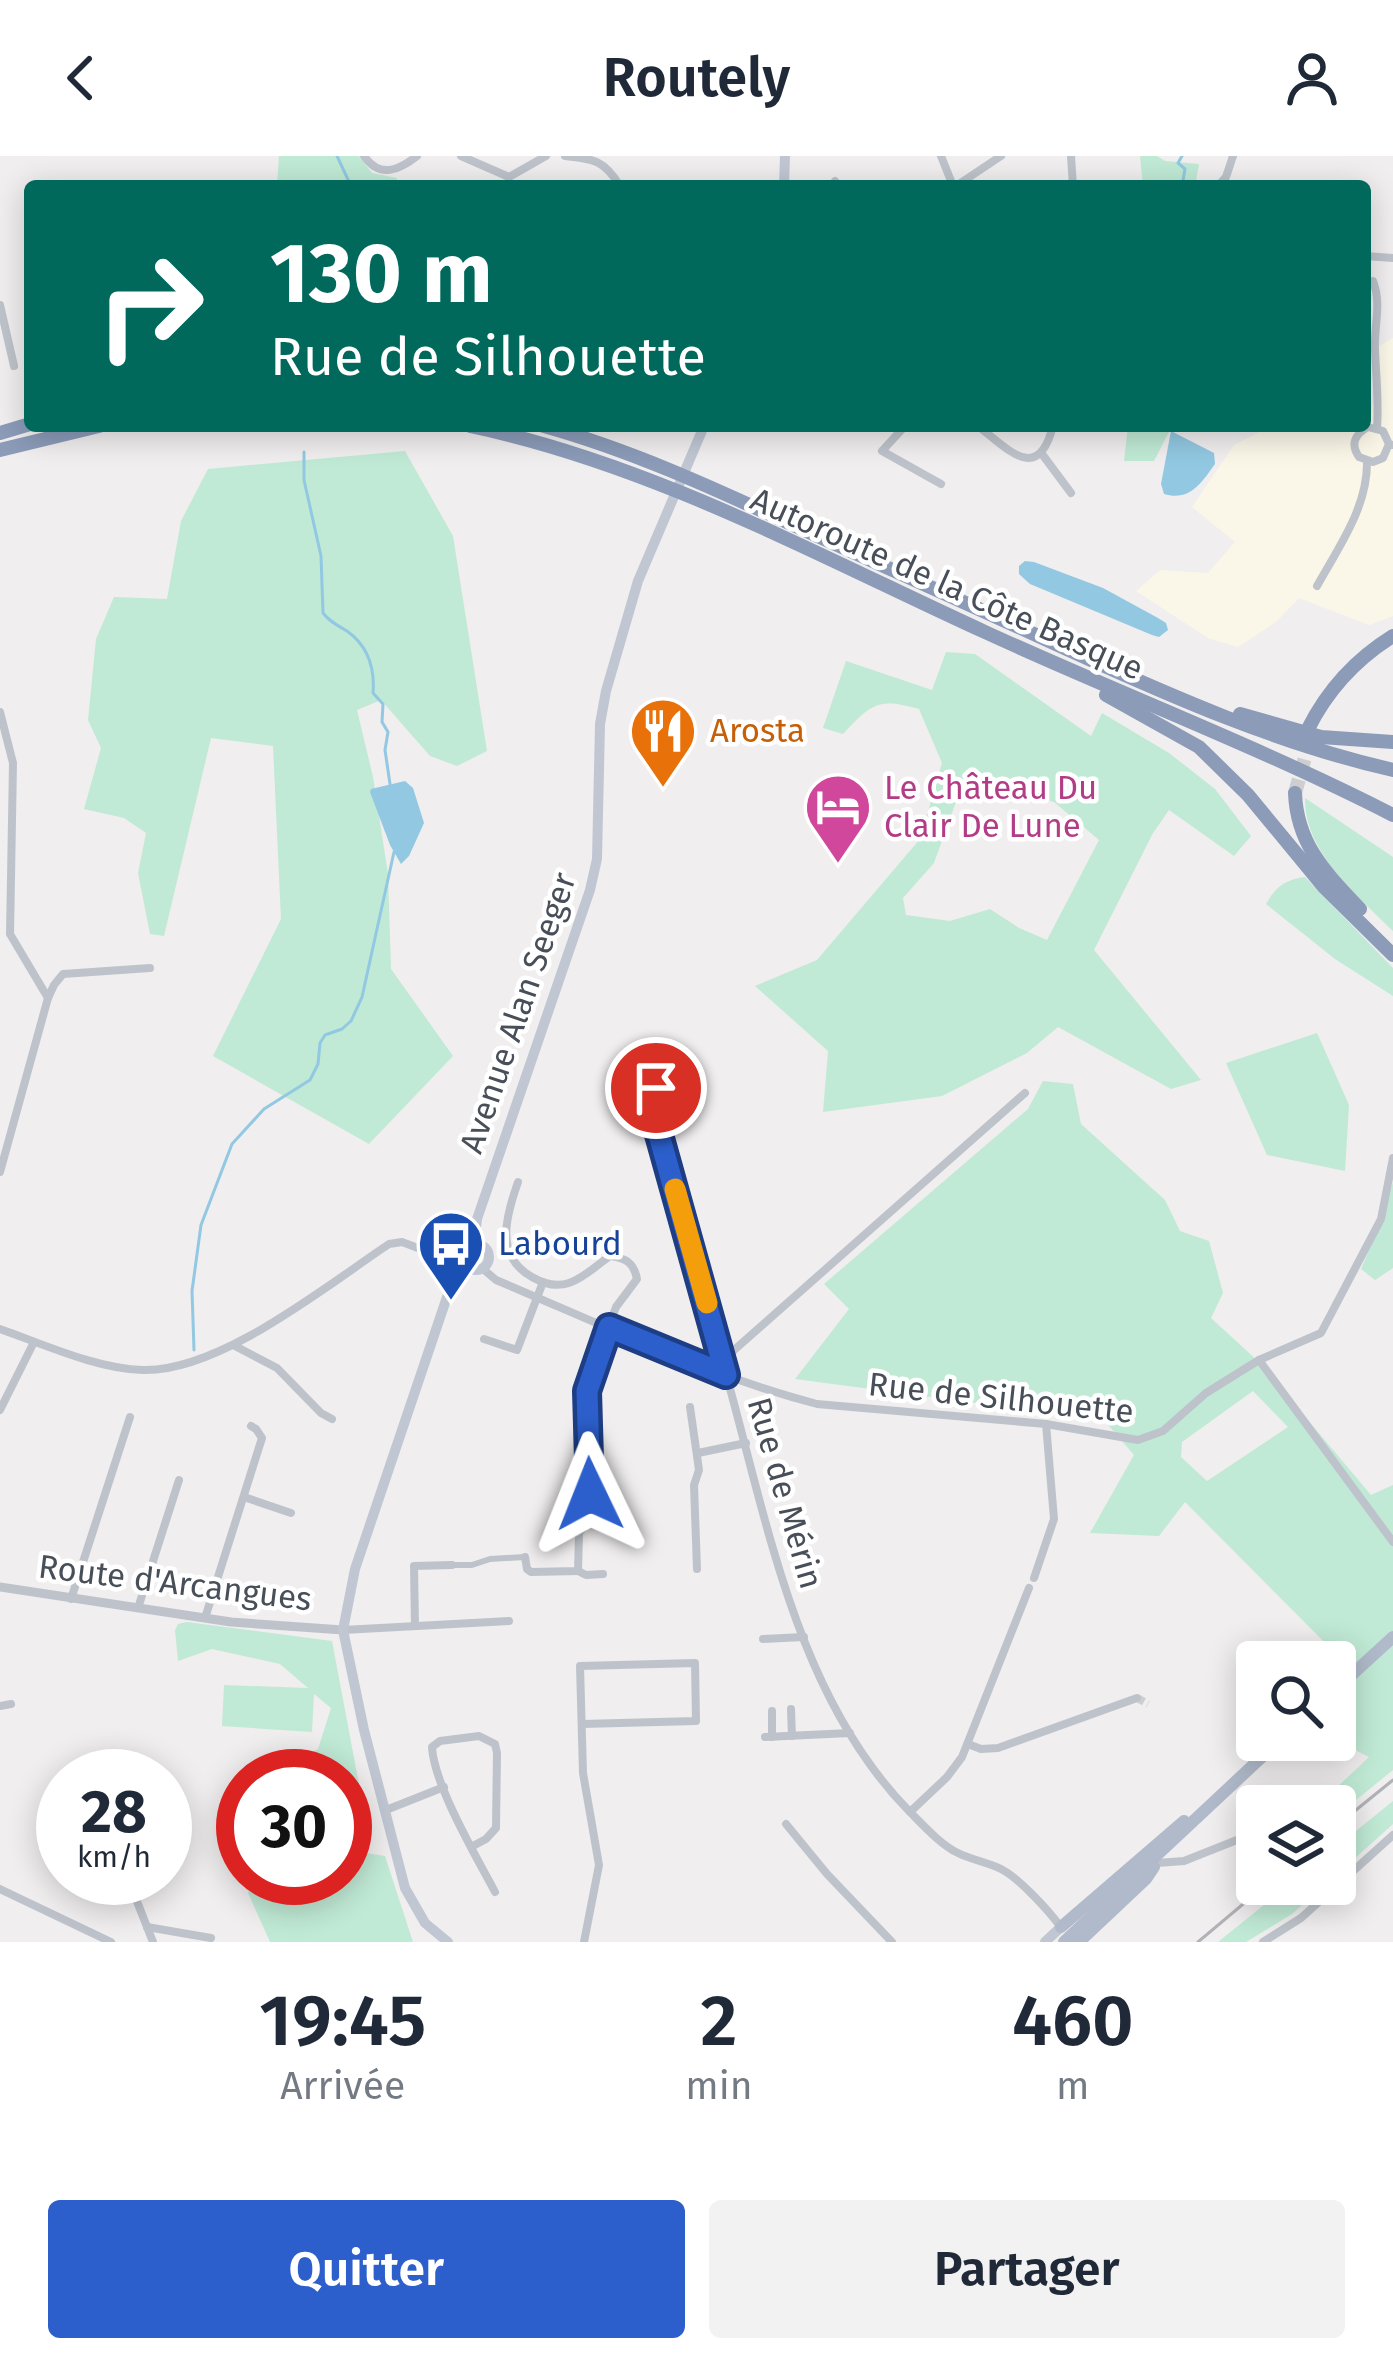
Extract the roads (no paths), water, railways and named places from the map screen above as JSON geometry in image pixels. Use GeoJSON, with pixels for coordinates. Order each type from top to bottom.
{"type":"FeatureCollection","features":[{"type":"Feature","properties":{"kind":"highway"},"geometry":{"type":"LineString","coordinates":[[0,450],[74,432]]}},
{"type":"Feature","properties":{"kind":"highway","name":"Autoroute de la Côte Basque"},"geometry":{"type":"LineString","coordinates":[[496,432],[645,478],[1393,815]]}},
{"type":"Feature","properties":{"kind":"highway","name":"Autoroute de la Côte Basque"},"geometry":{"type":"LineString","coordinates":[[565,432],[706,485],[1176,698],[1333,755],[1393,770]]}},
{"type":"Feature","properties":{"kind":"highway"},"geometry":{"type":"LineString","coordinates":[[1311,729],[1334,697],[1393,641]]}},
{"type":"Feature","properties":{"kind":"highway"},"geometry":{"type":"LineString","coordinates":[[1094,682],[1110,698],[1199,747],[1248,795],[1324,887],[1393,955]]}},
{"type":"Feature","properties":{"kind":"highway"},"geometry":{"type":"LineString","coordinates":[[1176,698],[1195,698],[1321,737],[1393,742]]}},
{"type":"Feature","properties":{"kind":"highway"},"geometry":{"type":"LineString","coordinates":[[1340,902],[1295,837],[1291,792],[1302,836],[1315,858],[1393,943]]}},
{"type":"Feature","properties":{"kind":"main road","name":"Avenue Alan Seeger"},"geometry":{"type":"LineString","coordinates":[[474,1244],[477,1219],[590,890],[598,845],[600,724],[606,691],[638,581],[701,432]]}},
{"type":"Feature","properties":{"kind":"main road"},"geometry":{"type":"LineString","coordinates":[[448,1942],[425,1923],[405,1888],[343,1630],[355,1569],[449,1291],[464,1263],[464,1251],[474,1244],[488,1253],[483,1269],[471,1270],[464,1263]]}},
{"type":"Feature","properties":{"kind":"main road"},"geometry":{"type":"LineString","coordinates":[[1356,1671],[1393,1637]]}},
{"type":"Feature","properties":{"kind":"main road"},"geometry":{"type":"LineString","coordinates":[[1046,1942],[1063,1935],[1177,1838],[1258,1761]]}},
{"type":"Feature","properties":{"kind":"main road"},"geometry":{"type":"LineString","coordinates":[[1063,1935],[1177,1826],[1250,1768]]}},
{"type":"Feature","properties":{"kind":"main road"},"geometry":{"type":"LineString","coordinates":[[1079,1942],[1146,1879],[1177,1838]]}},
{"type":"Feature","properties":{"kind":"street"},"geometry":{"type":"LineString","coordinates":[[364,156],[370,164],[392,171],[417,156]]}},
{"type":"Feature","properties":{"kind":"street"},"geometry":{"type":"LineString","coordinates":[[460,156],[505,180]]}},
{"type":"Feature","properties":{"kind":"street"},"geometry":{"type":"LineString","coordinates":[[512,180],[546,156]]}},
{"type":"Feature","properties":{"kind":"street"},"geometry":{"type":"LineString","coordinates":[[565,156],[593,158],[616,180]]}},
{"type":"Feature","properties":{"kind":"street"},"geometry":{"type":"LineString","coordinates":[[963,180],[1001,156]]}},
{"type":"Feature","properties":{"kind":"street"},"geometry":{"type":"LineString","coordinates":[[1371,286],[1379,297],[1377,428]]}},
{"type":"Feature","properties":{"kind":"street"},"geometry":{"type":"LineString","coordinates":[[0,304],[14,366]]}},
{"type":"Feature","properties":{"kind":"street"},"geometry":{"type":"LineString","coordinates":[[1359,432],[1356,453],[1367,461],[1383,458],[1391,444],[1383,431],[1371,427]]}},
{"type":"Feature","properties":{"kind":"street"},"geometry":{"type":"LineString","coordinates":[[899,432],[882,451],[940,484]]}},
{"type":"Feature","properties":{"kind":"street"},"geometry":{"type":"LineString","coordinates":[[986,432],[1022,458],[1042,454],[1052,432]]}},
{"type":"Feature","properties":{"kind":"street"},"geometry":{"type":"LineString","coordinates":[[1042,454],[1071,493]]}},
{"type":"Feature","properties":{"kind":"street"},"geometry":{"type":"LineString","coordinates":[[1317,586],[1361,500],[1367,461]]}},
{"type":"Feature","properties":{"kind":"street"},"geometry":{"type":"LineString","coordinates":[[0,712],[14,763],[10,934],[48,998]]}},
{"type":"Feature","properties":{"kind":"street"},"geometry":{"type":"LineString","coordinates":[[0,1172],[53,985],[64,974],[150,968]]}},
{"type":"Feature","properties":{"kind":"street"},"geometry":{"type":"LineString","coordinates":[[655,1053],[656,1124],[726,1375]]}},
{"type":"Feature","properties":{"kind":"street","name":"Rue de Mérin"},"geometry":{"type":"LineString","coordinates":[[1025,1093],[733,1351],[726,1375],[784,1582],[816,1671],[867,1762],[953,1852],[1005,1870],[1063,1935]]}},
{"type":"Feature","properties":{"kind":"street","name":"Rue de Silhouette"},"geometry":{"type":"LineString","coordinates":[[483,1269],[496,1280],[726,1375],[817,1404],[1046,1424],[1138,1440],[1163,1431],[1206,1393],[1259,1360],[1321,1333],[1381,1220],[1393,1158]]}},
{"type":"Feature","properties":{"kind":"street"},"geometry":{"type":"LineString","coordinates":[[518,1182],[506,1217],[505,1238],[511,1258],[528,1275],[565,1286],[610,1256],[624,1258],[635,1268],[638,1279],[616,1307],[587,1391],[590,1494],[599,1510]]}},
{"type":"Feature","properties":{"kind":"street"},"geometry":{"type":"LineString","coordinates":[[0,1329],[119,1368],[146,1371],[176,1366],[233,1345],[389,1244],[402,1243],[464,1263]]}},
{"type":"Feature","properties":{"kind":"street"},"geometry":{"type":"LineString","coordinates":[[484,1339],[517,1350],[543,1282]]}},
{"type":"Feature","properties":{"kind":"street"},"geometry":{"type":"LineString","coordinates":[[0,1410],[34,1342]]}},
{"type":"Feature","properties":{"kind":"street"},"geometry":{"type":"LineString","coordinates":[[233,1345],[277,1368],[332,1419]]}},
{"type":"Feature","properties":{"kind":"street"},"geometry":{"type":"LineString","coordinates":[[1259,1360],[1393,1542]]}},
{"type":"Feature","properties":{"kind":"street"},"geometry":{"type":"LineString","coordinates":[[690,1407],[699,1470],[694,1484],[697,1569]]}},
{"type":"Feature","properties":{"kind":"street"},"geometry":{"type":"LineString","coordinates":[[71,1599],[130,1417]]}},
{"type":"Feature","properties":{"kind":"street"},"geometry":{"type":"LineString","coordinates":[[910,1812],[947,1777],[968,1744],[1054,1519],[1046,1424]]}},
{"type":"Feature","properties":{"kind":"street"},"geometry":{"type":"LineString","coordinates":[[205,1618],[262,1438],[251,1426]]}},
{"type":"Feature","properties":{"kind":"street"},"geometry":{"type":"LineString","coordinates":[[698,1453],[746,1443]]}},
{"type":"Feature","properties":{"kind":"street"},"geometry":{"type":"LineString","coordinates":[[138,1608],[179,1480]]}},
{"type":"Feature","properties":{"kind":"street"},"geometry":{"type":"LineString","coordinates":[[244,1497],[291,1513]]}},
{"type":"Feature","properties":{"kind":"street"},"geometry":{"type":"LineString","coordinates":[[578,1570],[583,1525],[599,1510],[618,1511]]}},
{"type":"Feature","properties":{"kind":"street"},"geometry":{"type":"LineString","coordinates":[[416,1626],[414,1566],[472,1565],[490,1558],[525,1557],[531,1572],[603,1574]]}},
{"type":"Feature","properties":{"kind":"street","name":"Route d'Arcangues"},"geometry":{"type":"LineString","coordinates":[[0,1587],[205,1618],[343,1630]]}},
{"type":"Feature","properties":{"kind":"street"},"geometry":{"type":"LineString","coordinates":[[343,1630],[509,1621]]}},
{"type":"Feature","properties":{"kind":"street"},"geometry":{"type":"LineString","coordinates":[[763,1639],[804,1637]]}},
{"type":"Feature","properties":{"kind":"street"},"geometry":{"type":"LineString","coordinates":[[582,1724],[696,1721],[695,1663],[580,1666],[583,1773],[599,1865],[584,1942]]}},
{"type":"Feature","properties":{"kind":"street"},"geometry":{"type":"LineString","coordinates":[[968,1744],[998,1748],[1137,1698]]}},
{"type":"Feature","properties":{"kind":"street"},"geometry":{"type":"LineString","coordinates":[[0,1706],[11,1704]]}},
{"type":"Feature","properties":{"kind":"street"},"geometry":{"type":"LineString","coordinates":[[791,1708],[791,1736]]}},
{"type":"Feature","properties":{"kind":"street"},"geometry":{"type":"LineString","coordinates":[[772,1711],[769,1737],[850,1733]]}},
{"type":"Feature","properties":{"kind":"street"},"geometry":{"type":"LineString","coordinates":[[471,1847],[496,1828],[497,1753],[495,1744],[479,1736],[440,1741],[432,1747],[433,1763],[471,1847],[495,1892]]}},
{"type":"Feature","properties":{"kind":"street"},"geometry":{"type":"LineString","coordinates":[[384,1811],[443,1787]]}},
{"type":"Feature","properties":{"kind":"street"},"geometry":{"type":"LineString","coordinates":[[786,1824],[892,1942]]}},
{"type":"Feature","properties":{"kind":"street"},"geometry":{"type":"LineString","coordinates":[[1263,1942],[1301,1918],[1393,1834]]}},
{"type":"Feature","properties":{"kind":"street"},"geometry":{"type":"LineString","coordinates":[[1157,1863],[1184,1861],[1236,1840]]}},
{"type":"Feature","properties":{"kind":"street"},"geometry":{"type":"LineString","coordinates":[[0,1889],[111,1942]]}},
{"type":"Feature","properties":{"kind":"street"},"geometry":{"type":"LineString","coordinates":[[139,1905],[153,1942]]}},
{"type":"Feature","properties":{"kind":"street"},"geometry":{"type":"LineString","coordinates":[[147,1927],[211,1938]]}},
{"type":"Feature","properties":{"kind":"water"},"geometry":{"type":"Polygon","coordinates":[[[1171,432],[1214,453],[1215,464],[1194,489],[1173,496],[1164,494],[1161,484],[1171,432]]]}},
{"type":"Feature","properties":{"kind":"water"},"geometry":{"type":"Polygon","coordinates":[[[1025,561],[1103,588],[1166,623],[1168,630],[1159,637],[1152,635],[1030,584],[1019,574],[1025,561]]]}},
{"type":"Feature","properties":{"kind":"water"},"geometry":{"type":"Polygon","coordinates":[[[405,781],[413,788],[424,823],[401,864],[370,792],[405,781]]]}},
{"type":"Feature","properties":{"kind":"waterway"},"geometry":{"type":"LineString","coordinates":[[337,156],[348,180]]}},
{"type":"Feature","properties":{"kind":"waterway"},"geometry":{"type":"LineString","coordinates":[[1182,156],[1178,163],[1185,169],[1183,180]]}},
{"type":"Feature","properties":{"kind":"waterway"},"geometry":{"type":"LineString","coordinates":[[304,452],[304,480],[321,556],[323,613],[354,637],[369,658],[373,693],[383,704],[382,722],[388,732],[385,750],[390,784]]}},
{"type":"Feature","properties":{"kind":"waterway"},"geometry":{"type":"LineString","coordinates":[[194,1350],[192,1291],[201,1225],[232,1144],[264,1109],[310,1080],[325,1035],[351,1021],[362,997],[394,852]]}},
{"type":"Feature","properties":{"kind":"tunnel"},"geometry":{"type":"LineString","coordinates":[[1295,793],[1310,740]]}},
{"type":"Feature","properties":{"kind":"tunnel"},"geometry":{"type":"LineString","coordinates":[[1137,1698],[1148,1704]]}},
{"type":"Feature","properties":{"kind":"railway"},"geometry":{"type":"LineString","coordinates":[[1356,1810],[1393,1780]]}},
{"type":"Feature","properties":{"kind":"railway"},"geometry":{"type":"LineString","coordinates":[[1198,1942],[1242,1905]]}},
{"type":"Feature","properties":{"kind":"place","name":"Arosta"},"geometry":{"type":"Point","coordinates":[663,790]}},
{"type":"Feature","properties":{"kind":"place","name":"Le Château Du Clair De Lune"},"geometry":{"type":"Point","coordinates":[838,866]}},
{"type":"Feature","properties":{"kind":"place","name":"Labourd"},"geometry":{"type":"Point","coordinates":[451,1303]}}]}
